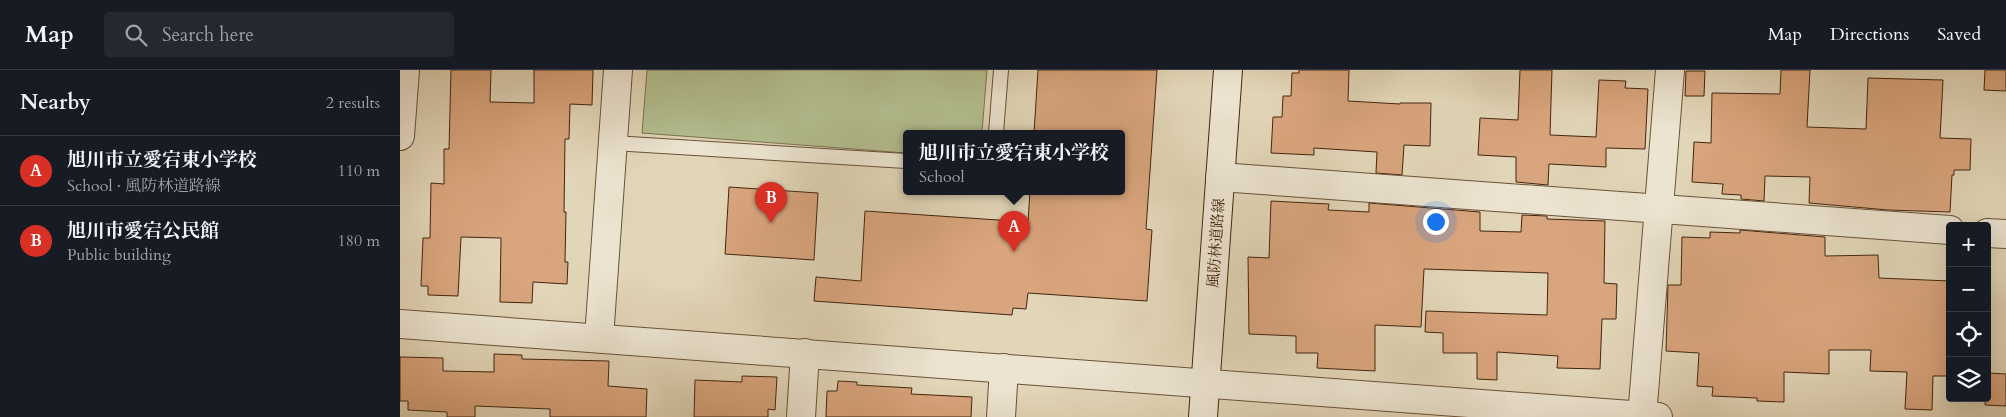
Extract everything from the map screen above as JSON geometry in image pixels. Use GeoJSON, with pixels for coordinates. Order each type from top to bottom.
{"type":"FeatureCollection","features":[{"type":"Feature","properties":{"kind":"street"},"geometry":{"type":"LineString","coordinates":[[400,136],[405,70]]}},
{"type":"Feature","properties":{"kind":"street"},"geometry":{"type":"LineString","coordinates":[[599,338],[618,70]]}},
{"type":"Feature","properties":{"kind":"street","name":"風防林道路線"},"geometry":{"type":"LineString","coordinates":[[1203,417],[1228,70]]}},
{"type":"Feature","properties":{"kind":"street"},"geometry":{"type":"LineString","coordinates":[[400,324],[1648,417],[1658,208],[1670,70]]}},
{"type":"Feature","properties":{"kind":"street"},"geometry":{"type":"LineString","coordinates":[[1220,177],[1946,230]]}},
{"type":"Feature","properties":{"kind":"street"},"geometry":{"type":"LineString","coordinates":[[1991,233],[2006,234]]}},
{"type":"Feature","properties":{"kind":"street"},"geometry":{"type":"LineString","coordinates":[[801,417],[805,353]]}},
{"type":"Feature","properties":{"kind":"street"},"geometry":{"type":"LineString","coordinates":[[1001,417],[1004,368]]}},
{"type":"Feature","properties":{"kind":"lane"},"geometry":{"type":"LineString","coordinates":[[996,130],[1001,70]]}},
{"type":"Feature","properties":{"kind":"lane"},"geometry":{"type":"LineString","coordinates":[[613,143],[903,161]]}},
{"type":"Feature","properties":{"kind":"green space"},"geometry":{"type":"Polygon","coordinates":[[[647,70],[987,70],[982,130],[903,130],[903,153],[642,133],[647,70]]]}},
{"type":"Feature","properties":{"kind":"building"},"geometry":{"type":"Polygon","coordinates":[[[451,70],[491,70],[490,102],[534,103],[534,70],[593,70],[592,105],[570,104],[569,139],[565,139],[564,212],[566,212],[565,262],[568,262],[567,284],[533,282],[532,303],[500,302],[501,238],[461,237],[458,296],[428,295],[428,286],[421,286],[423,238],[430,238],[431,183],[444,184],[444,149],[449,149],[451,70]]]}},
{"type":"Feature","properties":{"kind":"building"},"geometry":{"type":"Polygon","coordinates":[[[1038,70],[1157,70],[1146,229],[1152,230],[1147,301],[1028,293],[1026,309],[1013,308],[1012,315],[814,301],[816,277],[861,281],[865,211],[1028,222],[1030,195],[1125,195],[1125,130],[1034,130],[1038,70]]]}},
{"type":"Feature","properties":{"kind":"building"},"geometry":{"type":"Polygon","coordinates":[[[1299,70],[1349,70],[1348,101],[1400,104],[1431,103],[1430,146],[1404,145],[1402,175],[1376,173],[1377,152],[1314,148],[1314,155],[1271,153],[1273,117],[1282,117],[1283,96],[1291,96],[1292,73],[1299,73],[1299,70]]]}},
{"type":"Feature","properties":{"kind":"building"},"geometry":{"type":"Polygon","coordinates":[[[1520,70],[1552,70],[1550,135],[1596,137],[1599,80],[1626,81],[1625,88],[1648,89],[1645,149],[1606,148],[1606,167],[1549,164],[1548,185],[1516,182],[1516,157],[1478,155],[1480,118],[1518,120],[1520,70]]]}},
{"type":"Feature","properties":{"kind":"building"},"geometry":{"type":"Polygon","coordinates":[[[1781,70],[1810,70],[1807,127],[1866,129],[1868,78],[1943,80],[1940,138],[1971,139],[1970,170],[1954,170],[1954,175],[1952,175],[1950,212],[1888,210],[1809,203],[1810,177],[1765,176],[1764,201],[1741,199],[1741,195],[1722,194],[1723,184],[1692,182],[1694,142],[1711,143],[1712,93],[1780,94],[1781,70]]]}},
{"type":"Feature","properties":{"kind":"building"},"geometry":{"type":"Polygon","coordinates":[[[1985,70],[2006,70],[2006,91],[1984,90],[1985,70]]]}},
{"type":"Feature","properties":{"kind":"building"},"geometry":{"type":"Polygon","coordinates":[[[1686,71],[1705,71],[1704,96],[1685,96],[1686,71]]]}},
{"type":"Feature","properties":{"kind":"building"},"geometry":{"type":"Polygon","coordinates":[[[729,187],[818,193],[814,260],[725,254],[729,187]]]}},
{"type":"Feature","properties":{"kind":"building"},"geometry":{"type":"Polygon","coordinates":[[[1271,201],[1329,204],[1328,210],[1369,212],[1369,203],[1480,212],[1480,231],[1521,232],[1522,215],[1547,216],[1547,219],[1605,221],[1604,283],[1617,284],[1616,319],[1602,319],[1600,369],[1557,368],[1558,356],[1497,352],[1497,380],[1477,379],[1477,353],[1443,353],[1443,333],[1425,332],[1426,311],[1547,315],[1548,273],[1424,269],[1421,327],[1375,325],[1375,371],[1317,368],[1318,353],[1296,353],[1296,336],[1249,334],[1248,257],[1269,258],[1271,201]]]}},
{"type":"Feature","properties":{"kind":"building"},"geometry":{"type":"Polygon","coordinates":[[[1740,230],[1825,237],[1825,256],[1878,255],[1879,278],[1946,281],[1946,376],[1933,376],[1932,410],[1905,409],[1907,372],[1870,371],[1871,350],[1829,350],[1829,374],[1784,372],[1784,402],[1757,401],[1757,398],[1712,396],[1713,387],[1697,386],[1699,353],[1666,351],[1668,285],[1681,285],[1682,237],[1710,238],[1710,232],[1740,233],[1740,230]]]}},
{"type":"Feature","properties":{"kind":"building"},"geometry":{"type":"Polygon","coordinates":[[[494,354],[522,355],[522,359],[609,361],[608,386],[647,389],[646,417],[550,417],[550,409],[475,406],[475,417],[447,417],[447,412],[408,410],[408,401],[400,401],[400,357],[443,358],[443,371],[494,372],[494,354]]]}},
{"type":"Feature","properties":{"kind":"building"},"geometry":{"type":"Polygon","coordinates":[[[1991,373],[2006,374],[2006,406],[1985,405],[1985,402],[1991,402],[1991,373]]]}},
{"type":"Feature","properties":{"kind":"building"},"geometry":{"type":"Polygon","coordinates":[[[742,376],[777,377],[775,410],[768,409],[768,417],[694,417],[695,380],[742,382],[742,376]]]}},
{"type":"Feature","properties":{"kind":"building"},"geometry":{"type":"Polygon","coordinates":[[[838,381],[857,382],[857,385],[912,388],[911,394],[972,397],[971,417],[826,417],[827,391],[837,391],[838,381]]]}},
{"type":"Feature","properties":{"kind":"place","name":"旭川市愛宕公民館"},"geometry":{"type":"Point","coordinates":[771,223]}},
{"type":"Feature","properties":{"kind":"place","name":"旭川市立愛宕東小学校"},"geometry":{"type":"Point","coordinates":[1014,252]}}]}
